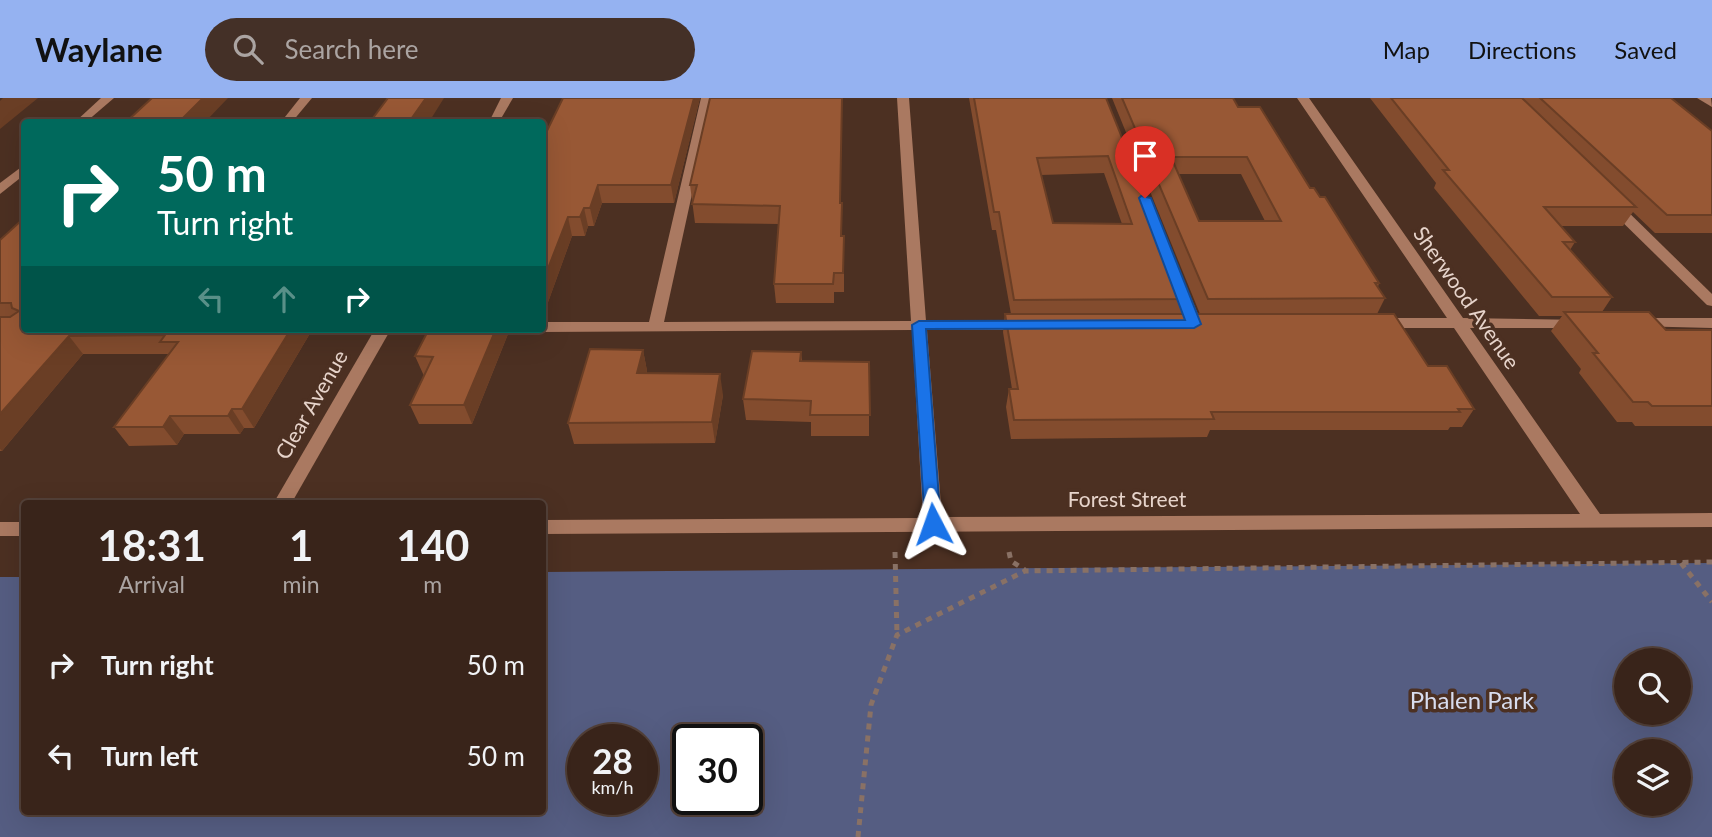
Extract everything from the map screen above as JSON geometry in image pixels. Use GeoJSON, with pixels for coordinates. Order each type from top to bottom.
{"type":"FeatureCollection","features":[{"type":"Feature","properties":{"kind":"street"},"geometry":{"type":"LineString","coordinates":[[84,119],[108,98]]}},
{"type":"Feature","properties":{"kind":"street"},"geometry":{"type":"LineString","coordinates":[[288,119],[306,98]]}},
{"type":"Feature","properties":{"kind":"street"},"geometry":{"type":"LineString","coordinates":[[496,119],[507,98]]}},
{"type":"Feature","properties":{"kind":"street"},"geometry":{"type":"LineString","coordinates":[[656,325],[707,98]]}},
{"type":"Feature","properties":{"kind":"street"},"geometry":{"type":"LineString","coordinates":[[903,98],[933,524]]}},
{"type":"Feature","properties":{"kind":"street","name":"Sherwood Avenue"},"geometry":{"type":"LineString","coordinates":[[1303,98],[1595,521]]}},
{"type":"Feature","properties":{"kind":"street"},"geometry":{"type":"LineString","coordinates":[[1703,98],[1712,104]]}},
{"type":"Feature","properties":{"kind":"street"},"geometry":{"type":"LineString","coordinates":[[0,190],[21,172]]}},
{"type":"Feature","properties":{"kind":"street"},"geometry":{"type":"LineString","coordinates":[[1603,195],[1712,302]]}},
{"type":"Feature","properties":{"kind":"street"},"geometry":{"type":"LineString","coordinates":[[1174,274],[1194,324]]}},
{"type":"Feature","properties":{"kind":"street"},"geometry":{"type":"LineString","coordinates":[[1353,323],[1600,323]]}},
{"type":"Feature","properties":{"kind":"street"},"geometry":{"type":"LineString","coordinates":[[1628,323],[1712,323]]}},
{"type":"Feature","properties":{"kind":"street"},"geometry":{"type":"LineString","coordinates":[[546,327],[1043,324]]}},
{"type":"Feature","properties":{"kind":"street","name":"Clear Avenue"},"geometry":{"type":"LineString","coordinates":[[284,500],[381,333]]}},
{"type":"Feature","properties":{"kind":"street","name":"Forest Street"},"geometry":{"type":"LineString","coordinates":[[546,527],[1712,520]]}},
{"type":"Feature","properties":{"kind":"street"},"geometry":{"type":"LineString","coordinates":[[0,529],[21,529]]}},
{"type":"Feature","properties":{"kind":"path"},"geometry":{"type":"LineString","coordinates":[[858,837],[871,705],[897,635],[895,527]]}},
{"type":"Feature","properties":{"kind":"path"},"geometry":{"type":"LineString","coordinates":[[1680,562],[1712,602]]}},
{"type":"Feature","properties":{"kind":"path"},"geometry":{"type":"LineString","coordinates":[[897,635],[1025,571],[1712,562]]}},
{"type":"Feature","properties":{"kind":"green space","name":"Phalen Park"},"geometry":{"type":"Polygon","coordinates":[[[1712,563],[1712,837],[0,837],[0,577],[21,577],[21,815],[546,815],[546,572],[1712,563]]]}},
{"type":"Feature","properties":{"kind":"building"},"geometry":{"type":"Polygon","coordinates":[[[152,98],[203,98],[182,119],[129,119],[152,98]]]}},
{"type":"Feature","properties":{"kind":"building"},"geometry":{"type":"Polygon","coordinates":[[[388,98],[426,98],[411,119],[372,119],[388,98]]]}},
{"type":"Feature","properties":{"kind":"building"},"geometry":{"type":"Polygon","coordinates":[[[563,98],[694,98],[671,185],[598,185],[590,208],[584,208],[580,217],[568,217],[546,274],[546,133],[563,98]]]}},
{"type":"Feature","properties":{"kind":"building"},"geometry":{"type":"Polygon","coordinates":[[[710,98],[842,98],[840,203],[841,236],[844,236],[843,273],[834,273],[833,284],[774,284],[780,206],[692,204],[697,185],[690,185],[710,98]]]}},
{"type":"Feature","properties":{"kind":"building"},"geometry":{"type":"Polygon","coordinates":[[[974,98],[1106,98],[1187,299],[1014,300],[999,212],[994,212],[974,98]],[[1108,156],[1037,158],[1053,223],[1132,224],[1108,156]]]}},
{"type":"Feature","properties":{"kind":"building"},"geometry":{"type":"Polygon","coordinates":[[[1122,98],[1233,98],[1238,107],[1260,107],[1310,188],[1314,188],[1320,197],[1325,197],[1379,283],[1375,283],[1385,298],[1208,299],[1122,98]],[[1171,157],[1199,221],[1281,221],[1247,157],[1171,157]]]}},
{"type":"Feature","properties":{"kind":"building"},"geometry":{"type":"Polygon","coordinates":[[[1391,98],[1522,98],[1636,207],[1544,207],[1575,242],[1563,242],[1612,297],[1552,297],[1443,170],[1449,170],[1391,98]]]}},
{"type":"Feature","properties":{"kind":"building"},"geometry":{"type":"Polygon","coordinates":[[[1540,98],[1671,98],[1712,131],[1712,215],[1667,215],[1540,98]]]}},
{"type":"Feature","properties":{"kind":"building"},"geometry":{"type":"Polygon","coordinates":[[[21,221],[21,333],[289,333],[242,409],[232,409],[228,416],[170,416],[163,427],[114,427],[178,342],[160,342],[165,335],[69,336],[0,414],[0,317],[10,317],[19,311],[12,308],[11,303],[0,303],[0,240],[21,221]]]}},
{"type":"Feature","properties":{"kind":"building"},"geometry":{"type":"Polygon","coordinates":[[[1564,312],[1649,312],[1666,330],[1712,330],[1712,406],[1652,406],[1648,402],[1633,402],[1564,312]]]}},
{"type":"Feature","properties":{"kind":"building"},"geometry":{"type":"Polygon","coordinates":[[[1005,314],[1394,314],[1428,366],[1447,366],[1474,409],[1458,409],[1460,412],[1211,412],[1214,419],[1014,420],[1009,389],[1018,389],[1005,314]]]}},
{"type":"Feature","properties":{"kind":"building"},"geometry":{"type":"Polygon","coordinates":[[[427,333],[494,333],[464,405],[410,405],[433,357],[415,356],[427,333]]]}},
{"type":"Feature","properties":{"kind":"building"},"geometry":{"type":"Polygon","coordinates":[[[590,349],[643,350],[637,373],[720,374],[712,422],[568,423],[590,349]]]}},
{"type":"Feature","properties":{"kind":"building"},"geometry":{"type":"Polygon","coordinates":[[[752,351],[801,352],[800,361],[869,362],[870,415],[810,415],[811,401],[743,399],[752,351]]]}},
{"type":"Feature","properties":{"kind":"route"},"geometry":{"type":"LineString","coordinates":[[933,524],[919,325],[1194,324],[1145,198]]}}]}
